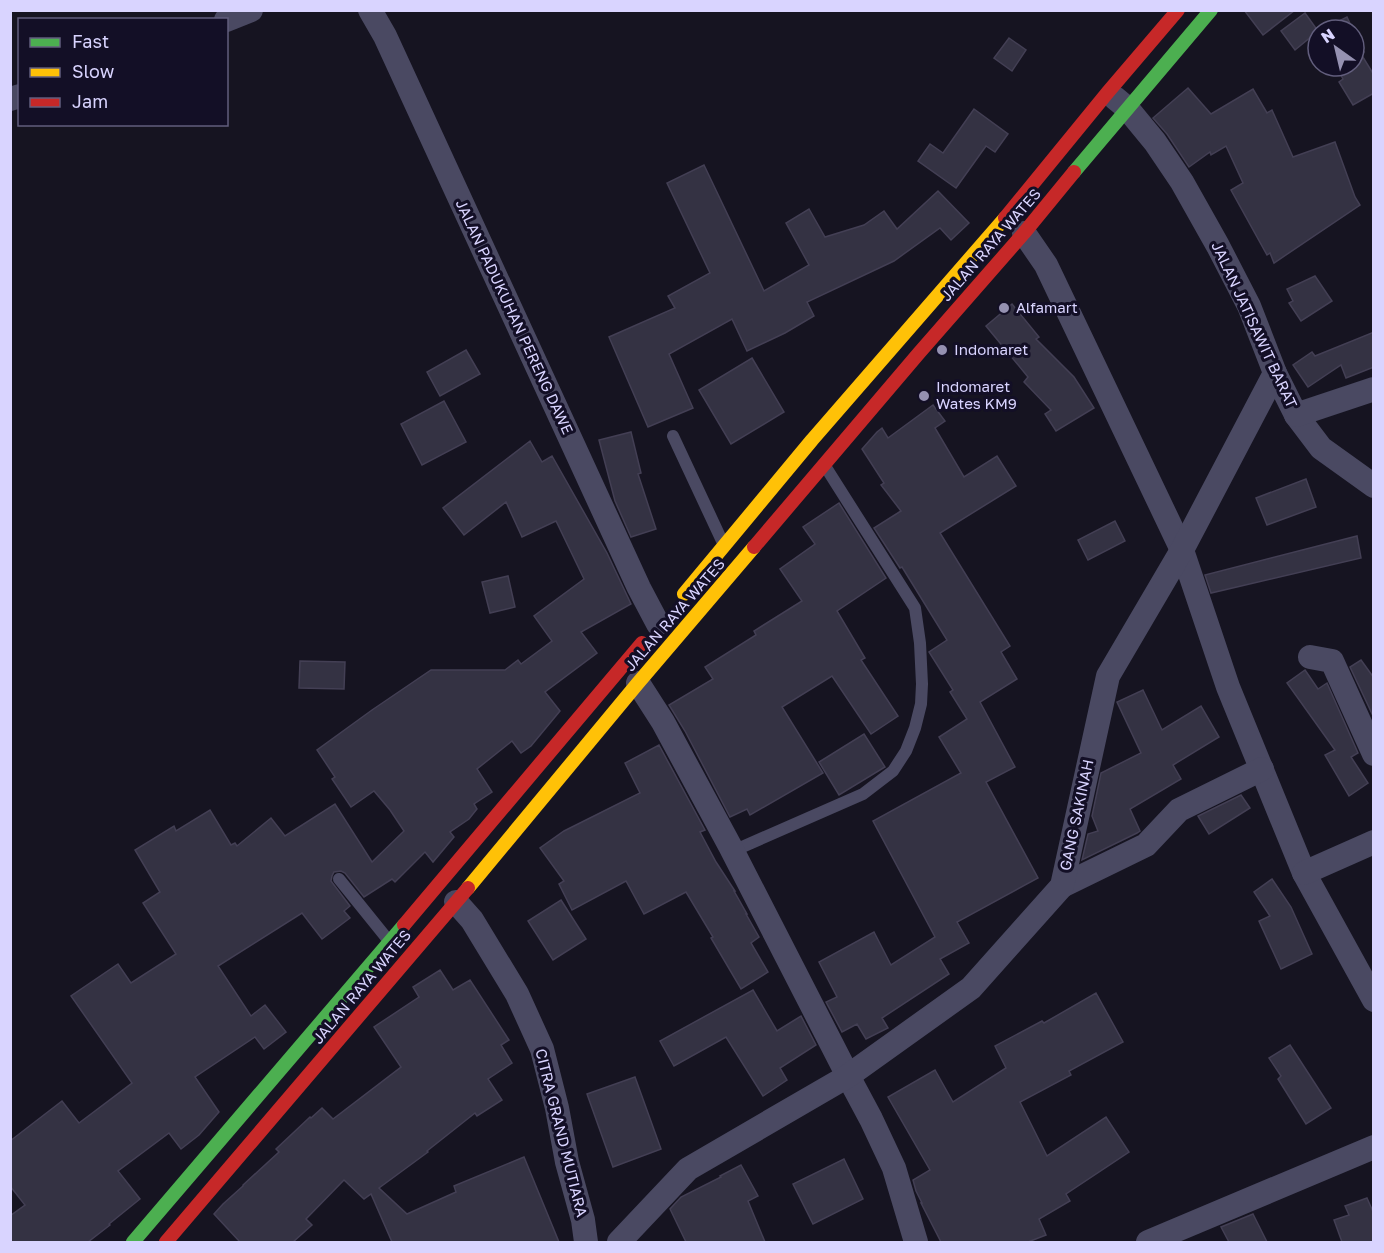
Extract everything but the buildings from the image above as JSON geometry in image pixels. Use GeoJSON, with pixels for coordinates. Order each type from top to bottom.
{"type":"FeatureCollection","features":[{"type":"Feature","properties":{"kind":"highway","name":"JALAN RAYA WATES"},"geometry":{"type":"LineString","coordinates":[[133,1242],[666,616],[812,440],[1003,221],[1178,10]]}},
{"type":"Feature","properties":{"kind":"highway","name":"JALAN RAYA WATES"},"geometry":{"type":"LineString","coordinates":[[166,1242],[1211,10]]}},
{"type":"Feature","properties":{"kind":"street"},"geometry":{"type":"LineString","coordinates":[[228,19],[251,10]]}},
{"type":"Feature","properties":{"kind":"street","name":"JALAN PADUKUHAN PERENG DAWE"},"geometry":{"type":"LineString","coordinates":[[370,10],[385,36],[629,566],[666,616]]}},
{"type":"Feature","properties":{"kind":"street","name":"JALAN JATISAWIT BARAT"},"geometry":{"type":"LineString","coordinates":[[1108,92],[1127,108],[1155,142],[1182,182],[1249,306],[1275,373],[1296,415],[1321,448],[1374,486]]}},
{"type":"Feature","properties":{"kind":"street"},"geometry":{"type":"LineString","coordinates":[[1024,233],[1046,265],[1182,550],[1228,687],[1304,873],[1374,1000]]}},
{"type":"Feature","properties":{"kind":"street","name":"GANG SAKINAH"},"geometry":{"type":"LineString","coordinates":[[619,1242],[688,1169],[848,1076],[971,988],[1062,885],[1108,676],[1182,550],[1275,373]]}},
{"type":"Feature","properties":{"kind":"street"},"geometry":{"type":"LineString","coordinates":[[1296,415],[1374,389]]}},
{"type":"Feature","properties":{"kind":"street"},"geometry":{"type":"LineString","coordinates":[[1310,657],[1332,661],[1374,754]]}},
{"type":"Feature","properties":{"kind":"street"},"geometry":{"type":"LineString","coordinates":[[638,683],[663,722],[733,851],[871,1119],[894,1168],[915,1242]]}},
{"type":"Feature","properties":{"kind":"street"},"geometry":{"type":"LineString","coordinates":[[1062,885],[1146,845],[1179,810],[1262,769]]}},
{"type":"Feature","properties":{"kind":"street"},"geometry":{"type":"LineString","coordinates":[[1304,873],[1374,842]]}},
{"type":"Feature","properties":{"kind":"street","name":"CITRA GRAND MUTIARA"},"geometry":{"type":"LineString","coordinates":[[456,902],[472,920],[517,994],[542,1049],[567,1162],[583,1220],[586,1242]]}},
{"type":"Feature","properties":{"kind":"street"},"geometry":{"type":"LineString","coordinates":[[1148,1242],[1374,1147]]}},
{"type":"Feature","properties":{"kind":"lane"},"geometry":{"type":"LineString","coordinates":[[673,436],[724,546]]}},
{"type":"Feature","properties":{"kind":"lane"},"geometry":{"type":"LineString","coordinates":[[733,851],[862,794],[893,771],[906,751],[919,712],[922,684],[915,608],[824,464]]}},
{"type":"Feature","properties":{"kind":"lane"},"geometry":{"type":"LineString","coordinates":[[339,879],[389,941]]}},
{"type":"Feature","properties":{"kind":"traffic: fast"},"geometry":{"type":"LineString","coordinates":[[1074,172],[1211,10]]}},
{"type":"Feature","properties":{"kind":"traffic: fast"},"geometry":{"type":"LineString","coordinates":[[133,1242],[404,925]]}},
{"type":"Feature","properties":{"kind":"traffic: slow"},"geometry":{"type":"LineString","coordinates":[[684,594],[812,440],[1005,218]]}},
{"type":"Feature","properties":{"kind":"traffic: slow"},"geometry":{"type":"LineString","coordinates":[[468,888],[754,547]]}},
{"type":"Feature","properties":{"kind":"traffic: jam"},"geometry":{"type":"LineString","coordinates":[[1005,218],[1178,10]]}},
{"type":"Feature","properties":{"kind":"traffic: jam"},"geometry":{"type":"LineString","coordinates":[[754,547],[1074,172]]}},
{"type":"Feature","properties":{"kind":"traffic: jam"},"geometry":{"type":"LineString","coordinates":[[404,925],[642,643]]}},
{"type":"Feature","properties":{"kind":"traffic: jam"},"geometry":{"type":"LineString","coordinates":[[166,1242],[468,888]]}},
{"type":"Feature","properties":{"kind":"place","name":"Alfamart"},"geometry":{"type":"Point","coordinates":[1004,308]}},
{"type":"Feature","properties":{"kind":"place","name":"Indomaret"},"geometry":{"type":"Point","coordinates":[942,350]}},
{"type":"Feature","properties":{"kind":"place","name":"Indomaret Wates KM9"},"geometry":{"type":"Point","coordinates":[924,396]}}]}
